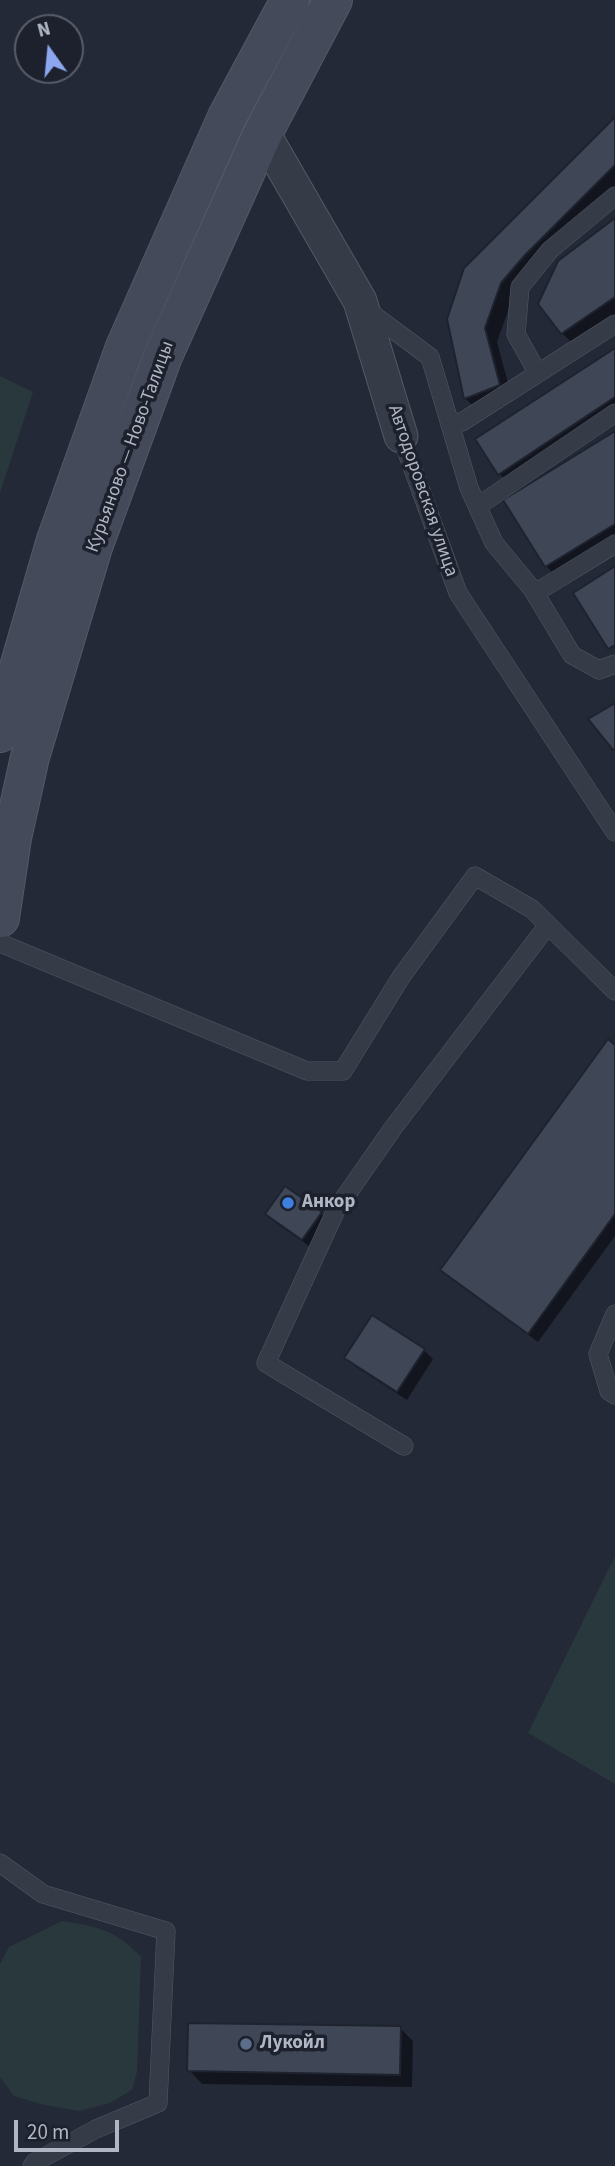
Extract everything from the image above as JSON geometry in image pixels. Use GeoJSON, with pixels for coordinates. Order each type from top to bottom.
{"type":"FeatureCollection","features":[{"type":"Feature","properties":{"kind":"main road","name":"Курьяново — Ново-Талицы"},"geometry":{"type":"LineString","coordinates":[[0,733],[55,543],[125,347],[227,117],[290,0]]}},
{"type":"Feature","properties":{"kind":"main road","name":"Курьяново — Ново-Талицы"},"geometry":{"type":"LineString","coordinates":[[0,918],[12,838],[30,757],[93,547],[163,356],[263,133],[333,0]]}},
{"type":"Feature","properties":{"kind":"street","name":"Автодоровская улица"},"geometry":{"type":"LineString","coordinates":[[263,133],[362,306],[401,436]]}},
{"type":"Feature","properties":{"kind":"lane"},"geometry":{"type":"LineString","coordinates":[[537,372],[516,334],[520,287],[550,250],[615,195]]}},
{"type":"Feature","properties":{"kind":"lane"},"geometry":{"type":"LineString","coordinates":[[362,306],[430,357],[469,488],[494,543],[535,593],[572,655],[599,670],[615,664]]}},
{"type":"Feature","properties":{"kind":"lane"},"geometry":{"type":"LineString","coordinates":[[450,423],[462,422],[615,324]]}},
{"type":"Feature","properties":{"kind":"lane"},"geometry":{"type":"LineString","coordinates":[[478,506],[615,414]]}},
{"type":"Feature","properties":{"kind":"lane","name":"Автодоровская улица"},"geometry":{"type":"LineString","coordinates":[[401,436],[458,593],[615,832]]}},
{"type":"Feature","properties":{"kind":"lane"},"geometry":{"type":"LineString","coordinates":[[535,593],[615,544]]}},
{"type":"Feature","properties":{"kind":"lane"},"geometry":{"type":"LineString","coordinates":[[0,943],[307,1071],[343,1071],[401,977],[475,876],[532,909],[615,991]]}},
{"type":"Feature","properties":{"kind":"lane"},"geometry":{"type":"LineString","coordinates":[[404,1446],[266,1363],[336,1210],[393,1128],[548,925]]}},
{"type":"Feature","properties":{"kind":"lane"},"geometry":{"type":"LineString","coordinates":[[615,1314],[598,1354],[609,1391],[615,1395]]}},
{"type":"Feature","properties":{"kind":"lane"},"geometry":{"type":"LineString","coordinates":[[0,1863],[43,1894],[166,1931],[158,2103],[96,2129],[32,2166]]}},
{"type":"Feature","properties":{"kind":"shaded area"},"geometry":{"type":"Polygon","coordinates":[[[0,376],[33,392],[0,493],[0,376]]]}},
{"type":"Feature","properties":{"kind":"shaded area"},"geometry":{"type":"Polygon","coordinates":[[[615,1556],[615,1784],[528,1733],[615,1556]]]}},
{"type":"Feature","properties":{"kind":"shaded area"},"geometry":{"type":"Polygon","coordinates":[[[62,1921],[86,1925],[114,1935],[141,1957],[137,2072],[132,2090],[110,2103],[79,2111],[14,2096],[0,2077],[0,1964],[9,1947],[62,1921]]]}},
{"type":"Feature","properties":{"kind":"building"},"geometry":{"type":"Polygon","coordinates":[[[615,117],[615,165],[525,255],[501,283],[485,328],[500,385],[464,399],[447,319],[464,268],[615,117]]]}},
{"type":"Feature","properties":{"kind":"building"},"geometry":{"type":"Polygon","coordinates":[[[615,218],[615,297],[561,334],[538,304],[558,261],[615,218]]]}},
{"type":"Feature","properties":{"kind":"building"},"geometry":{"type":"Polygon","coordinates":[[[615,348],[615,397],[498,475],[475,439],[615,348]]]}},
{"type":"Feature","properties":{"kind":"building"},"geometry":{"type":"Polygon","coordinates":[[[615,431],[615,524],[545,567],[503,500],[615,431]]]}},
{"type":"Feature","properties":{"kind":"building"},"geometry":{"type":"Polygon","coordinates":[[[615,566],[615,645],[608,649],[573,593],[615,566]]]}},
{"type":"Feature","properties":{"kind":"building"},"geometry":{"type":"Polygon","coordinates":[[[615,703],[615,749],[613,750],[588,719],[615,703]]]}},
{"type":"Feature","properties":{"kind":"building"},"geometry":{"type":"Polygon","coordinates":[[[608,1039],[615,1045],[615,1214],[528,1334],[440,1270],[608,1039]]]}},
{"type":"Feature","properties":{"kind":"building"},"geometry":{"type":"Polygon","coordinates":[[[285,1186],[322,1212],[302,1240],[265,1214],[285,1186]]]}},
{"type":"Feature","properties":{"kind":"building"},"geometry":{"type":"Polygon","coordinates":[[[372,1315],[425,1349],[397,1392],[344,1358],[372,1315]]]}},
{"type":"Feature","properties":{"kind":"building"},"geometry":{"type":"Polygon","coordinates":[[[188,2023],[401,2026],[400,2075],[187,2071],[188,2023]]]}},
{"type":"Feature","properties":{"kind":"place","name":"Анкор"},"geometry":{"type":"Point","coordinates":[288,1203]}},
{"type":"Feature","properties":{"kind":"place","name":"Лукойл"},"geometry":{"type":"Point","coordinates":[246,2044]}}]}
